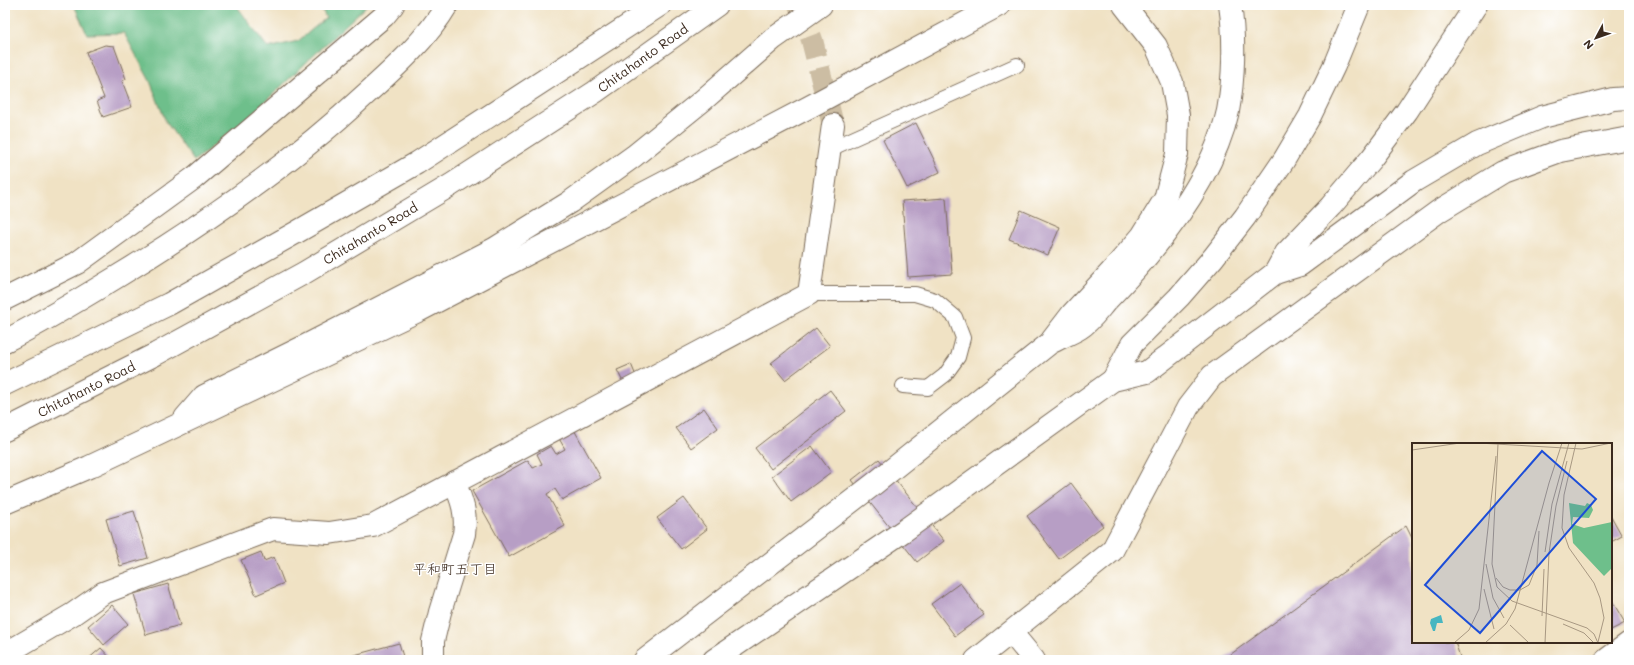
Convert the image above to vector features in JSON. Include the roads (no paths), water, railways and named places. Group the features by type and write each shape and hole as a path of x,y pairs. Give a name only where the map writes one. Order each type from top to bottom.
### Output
{"main road":[{"path":"5,299 77,263 194,178 379,21 393,5"},
{"path":"5,341 33,327 170,244 258,184 333,125 406,58 447,5"},
{"path":"5,384 169,304 417,163 660,5"},
{"name":"Chitahanto Road","path":"5,430 156,354 304,273 451,185 595,92 718,5"},
{"path":"180,424 204,396 304,347 494,249 570,202 634,156 702,101 773,39 821,5"},
{"path":"5,503 89,467 420,310 811,106 999,5"},
{"path":"645,660 874,484 1050,342 1072,314 1142,236 1164,199 1177,154 1178,115 1172,82 1156,46 1124,5"},
{"path":"1050,342 1080,328 1125,282 1161,239 1186,204 1210,161 1225,118 1232,74 1232,20 1230,5"},
{"path":"1113,380 1132,344 1179,297 1213,258 1245,217 1284,160 1310,116 1346,38 1359,5"},
{"path":"1275,273 1286,253 1331,206 1371,159 1407,111 1476,5"},
{"path":"714,660 905,530 1113,380 1147,372 1275,273 1300,265 1414,181 1477,144 1542,117 1613,99 1629,98"},
{"path":"5,654 73,614 103,593 273,529 329,533 373,526 809,294 834,125"},
{"path":"976,660 1112,551 1188,407 1212,376 1439,211 1503,172 1560,151 1629,138"},
{"path":"434,660 433,641 466,523 464,506 454,482"},
{"path":"1011,632 1034,660"},
{"path":"1606,660 1629,643"}],"lane":[{"path":"830,149 1017,65"},
{"path":"809,294 915,294 935,300 954,317 963,338 958,357 945,375 928,388 903,386"}],"tunnel":[{"path":"799,5 812,40 833,125"}],"district":[{"name":"平和町五丁目","path":"455,569"}]}
